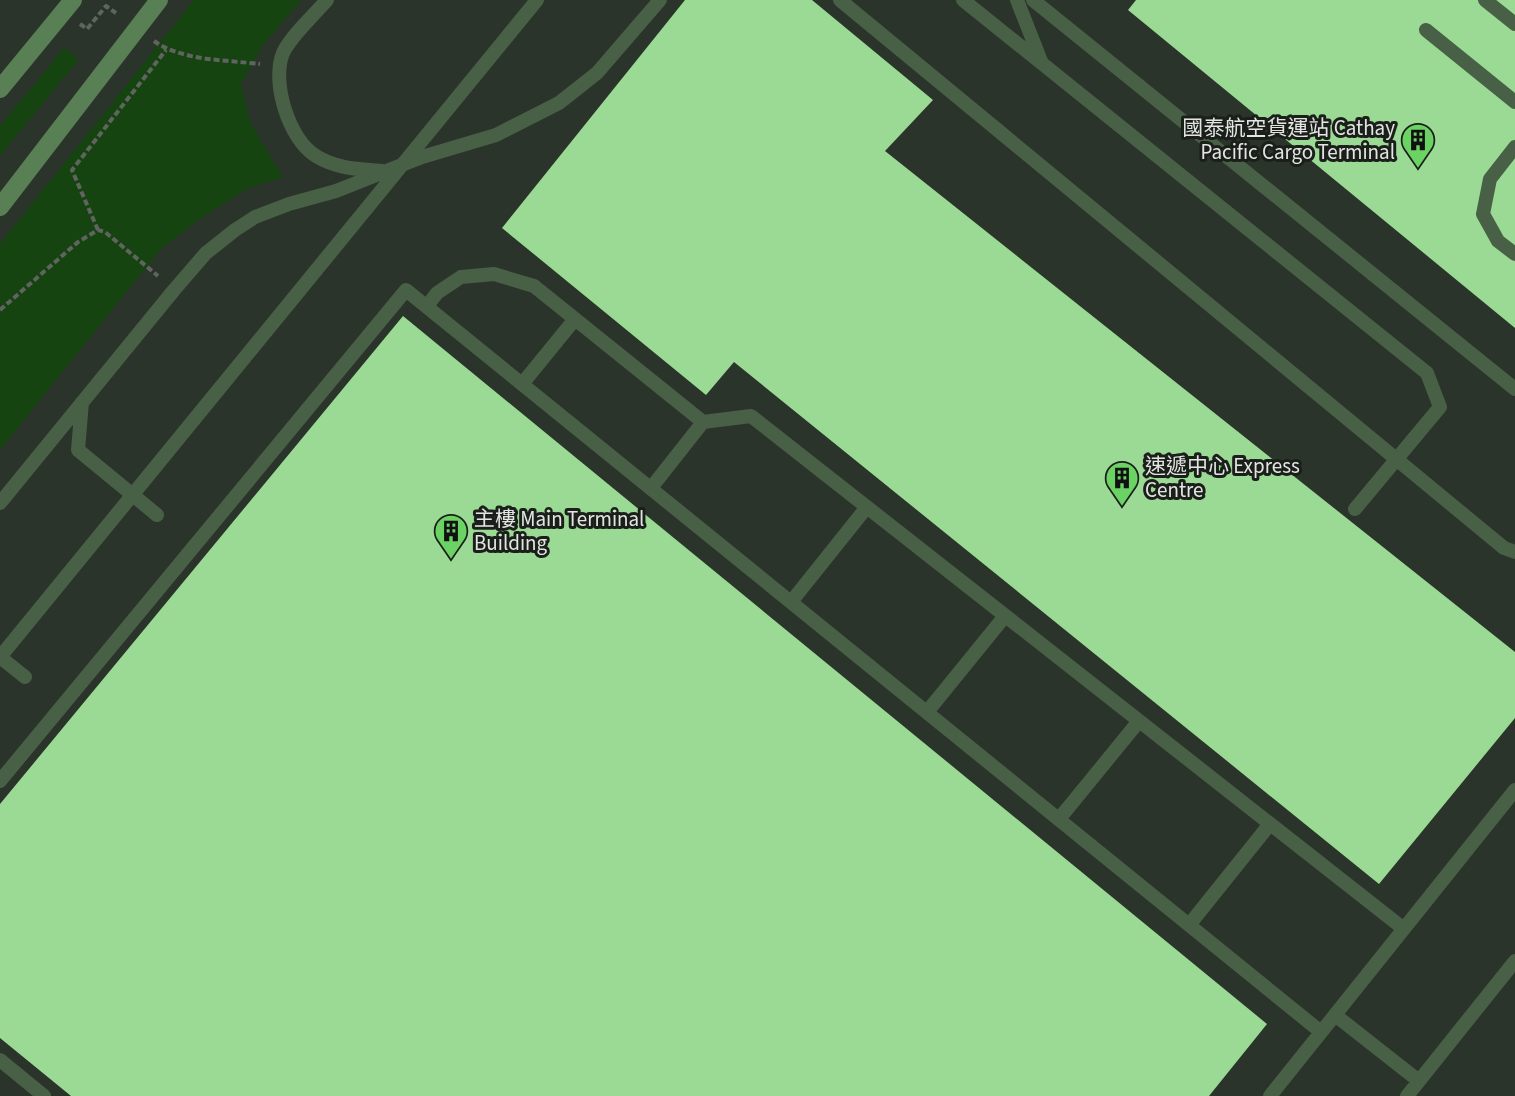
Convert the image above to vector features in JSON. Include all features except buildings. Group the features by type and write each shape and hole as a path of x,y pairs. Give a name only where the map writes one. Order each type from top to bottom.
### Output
{"street":[{"path":"0,89 73,0"},
{"path":"0,207 159,0"}],"lane":[{"path":"327,0 284,51 279,67 282,106 298,139 314,155 339,167 386,171"},
{"path":"25,677 0,657 537,0"},
{"path":"0,503 206,253 255,217 422,157 496,135 559,103 597,73 660,0"},
{"path":"840,0 1503,549 1515,552"},
{"path":"963,0 1428,374 1440,407 1355,509"},
{"path":"1017,0 1042,63"},
{"path":"1034,0 1515,389"},
{"path":"1485,0 1515,24"},
{"path":"1426,30 1515,102"},
{"path":"1515,147 1490,179 1483,214 1498,241 1515,254"},
{"path":"427,306 437,293 461,277 494,274 534,286 703,422"},
{"path":"0,781 406,290 1321,1032"},
{"path":"522,384 575,319"},
{"path":"82,402 78,450 157,515"},
{"path":"651,488 703,422 751,416 1404,929"},
{"path":"791,602 867,507"},
{"path":"927,712 1005,616"},
{"path":"1059,819 1139,721"},
{"path":"1270,1096 1515,790"},
{"path":"1189,925 1270,824"},
{"path":"1407,1096 1515,961"},
{"path":"1335,1015 1419,1081"},
{"path":"0,1060 44,1096"}],"path":[{"path":"78,22 87,29 106,6 116,13"},
{"path":"151,39 166,50 279,67"},
{"path":"98,230 72,170 166,50"},
{"path":"0,310 78,242 98,230 105,232 174,290"}],"shaded area":[{"path":"0,0 1515,0 1515,1096 0,1096"}],"green space":[{"path":"194,0 301,0 263,45 241,84 250,122 283,177 248,188 198,220 160,250 0,450 0,244"},
{"path":"64,48 79,59 0,156 0,126"}],"place":[{"name":"國泰航空貨運站 Cathay Pacific Cargo Terminal","path":"1418,169"},
{"name":"速遞中心 Express Centre","path":"1122,507"},
{"name":"主樓 Main Terminal Building","path":"451,560"}]}
